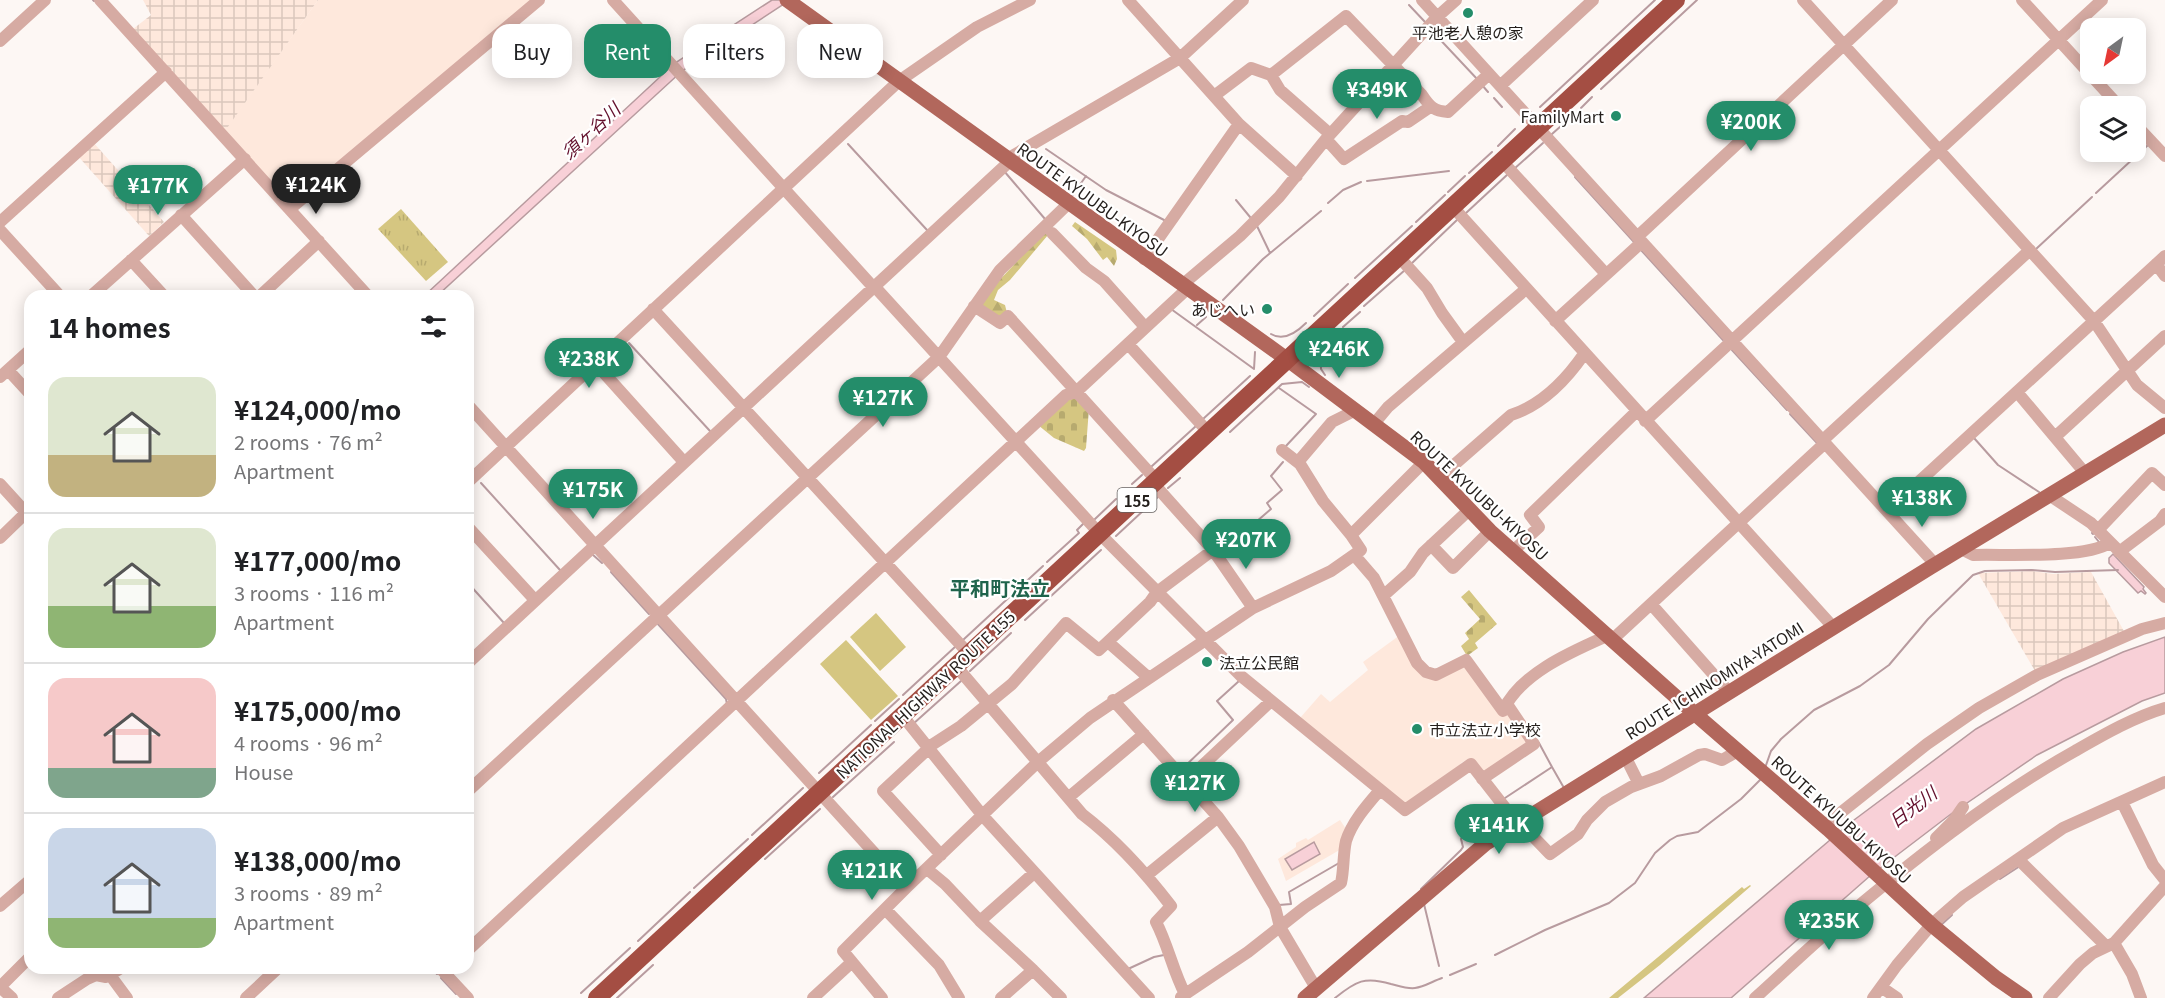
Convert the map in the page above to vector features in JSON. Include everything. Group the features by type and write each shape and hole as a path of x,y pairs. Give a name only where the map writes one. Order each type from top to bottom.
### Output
{"highway":[{"name":"NATIONAL HIGHWAY ROUTE 155","path":"597,998 1676,0"}],"main road":[{"name":"ROUTE KYUUBU-KIYOSU","path":"789,1 1144,259 1288,360 1424,462 1490,531 1694,713 1935,927 1996,978 2025,998"},
{"name":"ROUTE ICHINOMIYA-YATOMI","path":"1311,993 1477,851 1518,823 1935,564 2165,425"}],"street":[{"path":"0,41 45,0"},
{"path":"100,0 363,290"},
{"path":"290,209 539,0"},
{"path":"613,0 1100,534 1241,676 1405,810 1471,764 1518,823 1550,854 1578,834 1587,820 1605,802 1631,787 1661,776 1698,755 1705,754 1722,760 1738,751"},
{"path":"474,476 899,81 977,27 1030,0"},
{"path":"1128,0 1239,124 1297,176"},
{"path":"474,657 1009,160 1180,58 1243,0"},
{"path":"1422,0 1935,564"},
{"path":"474,944 1066,395 1076,392 1128,344 1279,197 1328,137 1437,17 1456,0"},
{"path":"1500,86 1593,0"},
{"path":"1803,0 2094,321 2137,385 2165,408"},
{"path":"1555,321 1892,0"},
{"path":"2022,0 2111,96"},
{"path":"1513,551 1539,527 1530,515 1641,416 1732,341 2102,0"},
{"path":"1271,75 1346,16 1422,95 1430,107 1438,111 1448,112 1489,74"},
{"path":"1214,96 1251,68 1271,75 1280,90 1328,137 1344,159 1402,121 1408,122 1430,107"},
{"path":"0,222 166,72"},
{"path":"1144,259 1239,124"},
{"path":"2146,136 2165,156"},
{"path":"98,290 244,159"},
{"path":"1502,161 1606,274"},
{"path":"474,785 939,357 1000,270 1069,203"},
{"path":"1453,207 1834,628"},
{"path":"181,215 249,290"},
{"path":"0,230 55,290"},
{"path":"1052,233 1086,268 1104,282 1145,327"},
{"path":"0,241 44,290"},
{"path":"266,290 319,241"},
{"path":"1355,556 1374,578 1417,663 1426,672 1436,675 1466,660 1503,711 1520,686 1569,653 1611,637 1651,604 2030,250"},
{"path":"1400,257 1427,288 1463,342"},
{"path":"131,260 158,290"},
{"path":"1887,511 2160,260 2165,276"},
{"path":"1373,425 1388,407 1526,289"},
{"path":"974,306 1000,323 1008,316 1213,550 1253,608"},
{"path":"653,309 885,563 962,660 988,703 1082,814 1101,828 1147,875 1171,906 1156,922 1183,996 1248,952 1341,883 1346,842 1365,807 1380,790"},
{"path":"2055,437 2165,336"},
{"path":"1128,344 1209,433"},
{"path":"1439,478 1511,415 1522,411 1558,386 1584,354"},
{"path":"24,355 4,373 24,389"},
{"path":"595,363 684,462"},
{"path":"2017,392 2085,473"},
{"path":"474,411 906,888"},
{"path":"1298,462 1332,422 1354,411"},
{"path":"882,998 843,951 1039,761 1113,700 1253,608 1331,571 1361,550 1323,501 1298,462 1282,450"},
{"path":"1351,535 1424,462"},
{"path":"2098,530 2152,473 2165,485"},
{"path":"0,484 24,508"},
{"path":"2049,495 2091,523 2163,593"},
{"path":"1383,596 1410,572 1431,545 1469,510"},
{"path":"1961,549 1973,555 2074,553 2115,548 2160,521 2165,514"},
{"path":"0,538 24,517"},
{"path":"1431,545 1452,568 1490,531"},
{"path":"474,534 535,600"},
{"path":"941,855 883,791 927,748 961,726 1012,684 1066,623 1099,650 1150,602 1157,592 1213,550"},
{"path":"1651,604 1729,692"},
{"path":"1826,828 1918,751 1979,708 2037,675 2142,629 2165,623"},
{"path":"1108,642 1149,678"},
{"path":"1113,700 1218,817 1239,846 1275,907 1280,927 1311,993"},
{"path":"1186,781 1271,701"},
{"path":"1482,779 1534,744 1507,704"},
{"path":"1755,998 1884,881 1992,803 2039,771 2095,740 2165,708"},
{"path":"902,715 983,816 1149,998"},
{"path":"1069,797 1144,734"},
{"path":"1625,756 1639,784"},
{"path":"1873,998 1963,897 2021,863 2063,828 2165,782"},
{"path":"2124,805 2153,865 2165,880"},
{"path":"1928,851 1931,842 1954,820 1963,807"},
{"path":"1147,875 1218,817"},
{"path":"2021,863 2110,944 2132,974 2141,998"},
{"path":"927,869 1061,998"},
{"path":"980,921 1034,873"},
{"path":"0,905 24,885"},
{"path":"2049,998 2080,964 2110,944 2165,886"},
{"path":"885,909 939,964 958,998"},
{"path":"813,998 852,962"},
{"path":"12,998 1,988 24,963"},
{"path":"1001,998 1034,970"},
{"path":"246,998 272,974"},
{"path":"448,974 468,998"},
{"path":"58,998 96,975 105,977 110,975 127,998"},
{"path":"1883,988 1897,998"}],"shaded area":[{"path":"143,0 318,0 225,131 133,29 151,15"},
{"path":"318,0 531,0 502,24 492,24 492,33 293,199 287,199 225,130"},
{"path":"93,142 164,222 149,236 77,155"},
{"path":"2032,571 2053,574 2091,572 2125,633 2035,671 1978,573"},
{"name":"市立法立小学校","path":"1400,635 1424,674 1463,664 1510,712 1529,740 1487,773 1481,772 1470,758 1461,763 1457,771 1411,803 1403,803 1300,718 1321,694 1330,702 1368,670 1363,662"},
{"path":"1340,820 1348,832 1343,848 1286,881 1278,859 1296,847 1296,843 1306,838 1308,840"}],"green space":[{"path":"401,209 448,262 426,281 378,229"},
{"path":"1075,222 1116,250 1117,259 1114,266 1107,257 1103,260 1087,239 1072,226"},
{"path":"1044,233 1048,235 1010,280 998,290 994,300 1005,305 1007,313 1000,320 979,307 989,291"},
{"path":"1069,396 1076,396 1089,408 1084,451 1054,438 1038,425"},
{"path":"1469,590 1497,624 1475,643 1478,648 1467,656 1461,646 1469,639 1465,633 1480,619 1461,597"},
{"path":"876,613 906,647 880,671 850,637"},
{"path":"846,640 898,696 871,720 820,664"},
{"path":"1750,885 1660,965 1618,998 1609,998 1742,887 1744,889"}],"water":[{"path":"772,0 790,0 753,24 735,24"},
{"path":"683,58 683,70 443,290 430,290 659,78 671,78 671,67"},
{"path":"2113,554 2144,587 2145,594 2141,591 2138,593 2109,563 2109,558"},
{"name":"日光川","path":"2165,637 2165,693 2142,701 2037,755 1951,814 1871,875 1731,998 1644,998 1850,823 1976,729 2063,679 2123,652"},
{"path":"1314,842 1320,854 1292,870 1285,859"}],"waterway":[{"path":"1540,107 1655,0"},
{"path":"1601,89 1697,0"},
{"path":"1409,5 1426,23"},
{"path":"1433,32 1478,80"},
{"path":"1482,85 1488,92"},
{"path":"1581,108 1592,97"},
{"path":"1494,98 1502,107"},
{"path":"1552,134 1570,118"},
{"path":"1498,146 1515,129"},
{"path":"1514,169 1543,143"},
{"path":"848,144 927,230"},
{"path":"2096,193 2148,145"},
{"path":"1046,149 1106,190 1166,221"},
{"path":"1469,173 1492,152"},
{"path":"1004,171 1045,219"},
{"path":"1367,181 1449,171"},
{"path":"1466,213 1508,174"},
{"path":"1072,196 1086,176"},
{"path":"1448,192 1465,176"},
{"path":"1575,177 1634,242"},
{"path":"1328,203 1343,190 1361,182"},
{"path":"1416,222 1445,195"},
{"path":"2036,249 2092,197"},
{"path":"1236,200 1250,217"},
{"path":"1223,300 1263,259 1321,211"},
{"path":"1410,265 1458,219"},
{"path":"1257,226 1270,253"},
{"path":"1355,278 1412,226"},
{"path":"1641,250 1723,340"},
{"path":"1364,306 1405,270"},
{"path":"1314,316 1348,284"},
{"path":"1171,309 1254,369"},
{"path":"1343,327 1360,312"},
{"path":"1197,325 1206,317"},
{"path":"1271,334 1285,336 1294,333 1306,323"},
{"path":"1325,375 1321,369 1320,352 1340,331"},
{"path":"629,343 710,431"},
{"path":"1732,350 1787,410"},
{"path":"1254,369 1255,352"},
{"path":"1203,419 1250,376"},
{"path":"1230,432 1282,384 1302,382 1309,387"},
{"path":"1279,388 1316,414 1285,447"},
{"path":"1790,414 1817,443"},
{"path":"1152,466 1196,426"},
{"path":"1974,438 1998,465 2039,492"},
{"path":"1220,553 1271,509 1267,503 1282,490 1271,476 1283,462"},
{"path":"1132,484 1142,475"},
{"path":"1168,488 1180,478"},
{"path":"481,483 560,570"},
{"path":"1116,536 1159,496"},
{"path":"1095,519 1116,499"},
{"path":"1047,562 1079,533 1077,530 1084,523"},
{"path":"2095,537 2099,542"},
{"path":"1025,620 1101,550"},
{"path":"592,554 602,563"},
{"path":"963,640 1043,566"},
{"path":"1765,768 1771,751 1781,739 1814,710 1860,686 1889,665 1928,619 1973,575 1985,571 2118,570"},
{"path":"611,572 649,614"},
{"path":"474,590 504,623"},
{"path":"657,623 726,699 727,704"},
{"path":"970,671 1011,633"},
{"path":"903,695 956,646"},
{"path":"913,724 961,681"},
{"path":"1182,769 1233,720 1217,701 1239,681"},
{"path":"875,721 899,699"},
{"path":"819,773 871,725"},
{"path":"833,797 894,742"},
{"path":"1505,798 1552,767 1539,743"},
{"path":"1552,767 1564,788"},
{"path":"1495,955 1545,930 1609,903 1635,883 1655,853 1670,840 1677,836 1698,832 1741,799 1761,779"},
{"path":"752,835 803,788"},
{"path":"765,859 820,809"},
{"path":"1468,832 1480,821 1489,830 1506,814"},
{"path":"1421,889 1461,850 1463,847 1461,839 1465,835"},
{"path":"694,888 748,839"},
{"path":"1279,905 1291,904 1289,892 1339,863"},
{"path":"2000,879 2020,866"},
{"path":"638,941 690,892"},
{"path":"1424,904 1439,966"},
{"path":"1941,925 1952,915"},
{"path":"581,993 630,948"},
{"path":"1128,969 1164,955"},
{"path":"1450,975 1476,964"},
{"path":"617,998 653,965"},
{"path":"441,978 456,994"},
{"path":"1335,998 1355,984 1367,980 1412,988 1442,978"}],"place":[{"name":"平池老人憩の家","path":"1468,13"},
{"name":"FamilyMart","path":"1616,116"},
{"name":"あじへい","path":"1267,309"},
{"name":"法立公民館","path":"1207,662"},
{"name":"市立法立小学校","path":"1417,729"}],"district":[{"name":"平和町法立","path":"1000,587"}],"water label":[{"name":"須ヶ谷川","path":"590,130"}]}
